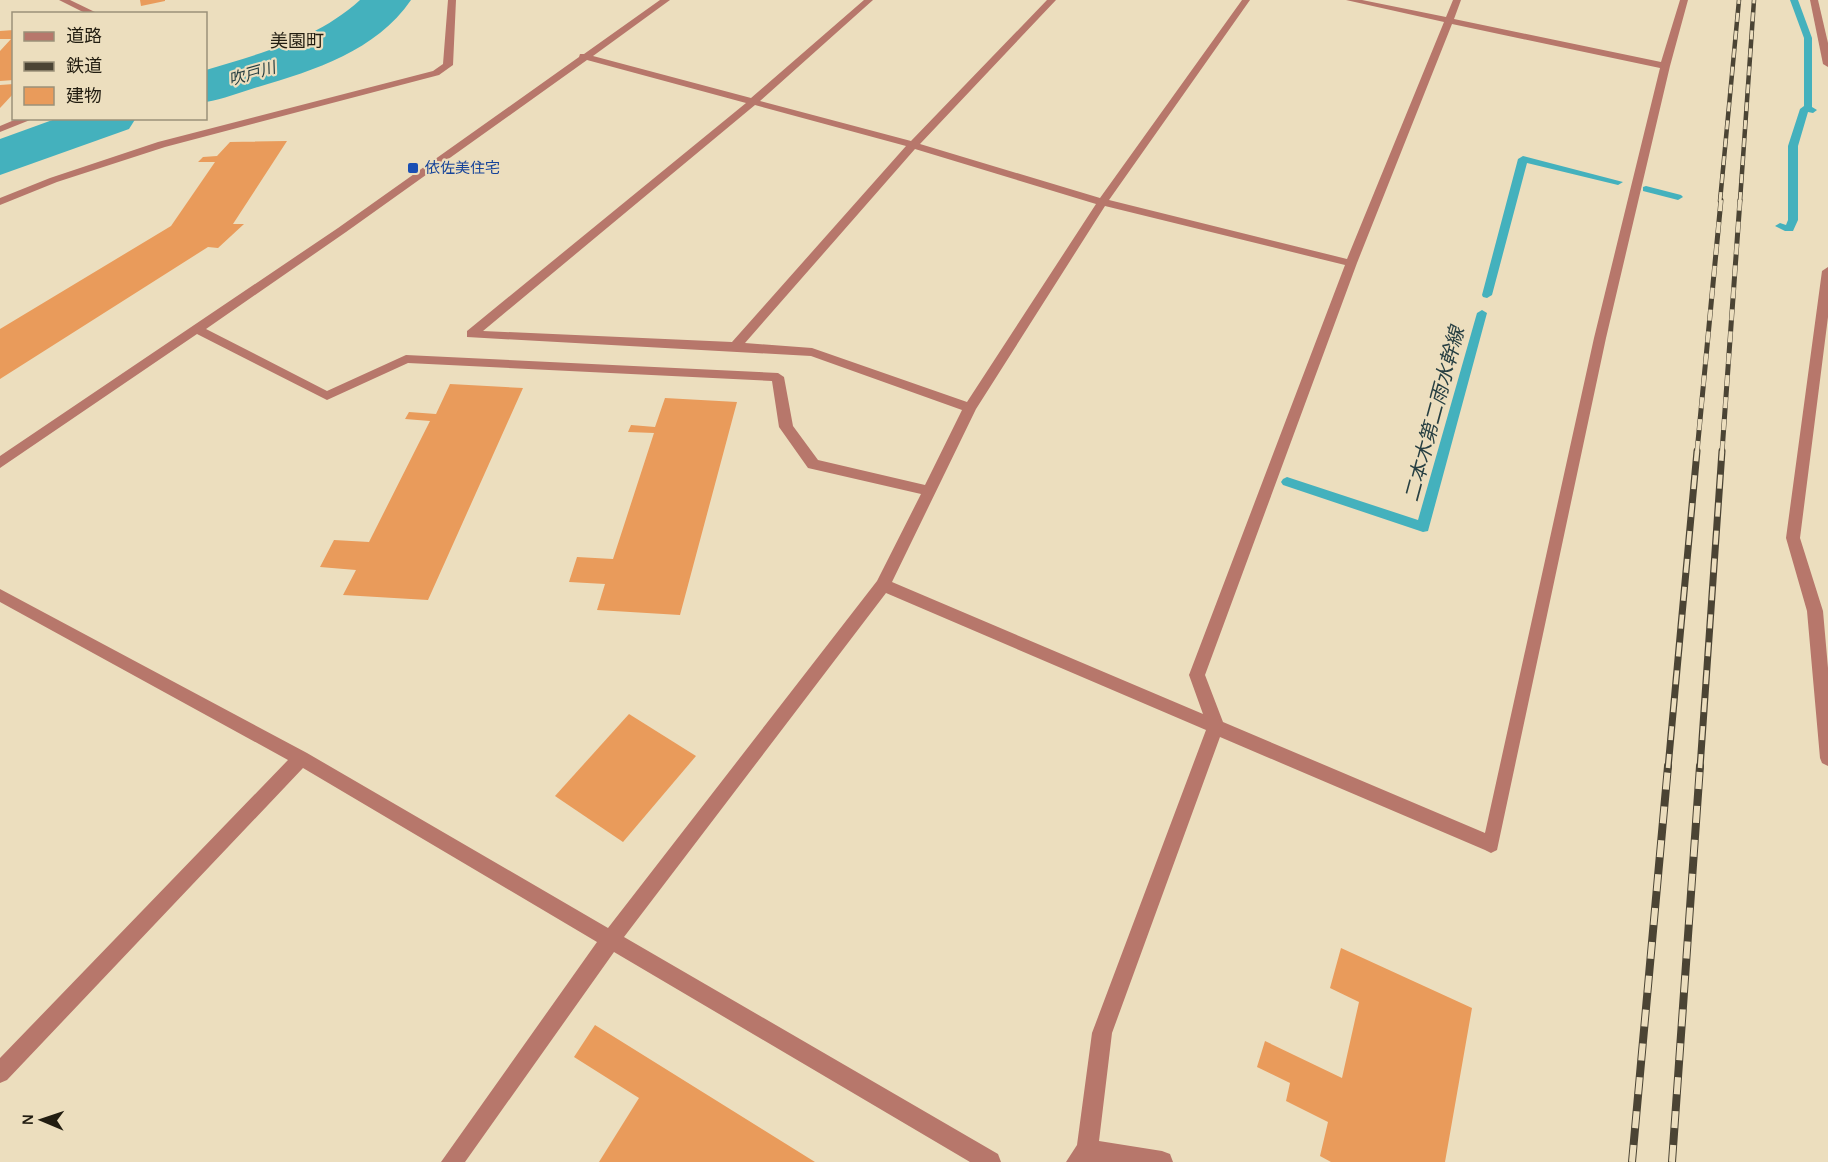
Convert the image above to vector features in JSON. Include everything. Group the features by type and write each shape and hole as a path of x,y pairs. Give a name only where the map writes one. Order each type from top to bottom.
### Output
{"street":[{"path":"63,0 90,12"},
{"path":"0,202 49,180 118,156 238,122 436,73 448,65 452,0"},
{"path":"0,463 342,230 583,56 666,0"},
{"path":"869,0 753,102 471,334 735,346 812,352 970,408"},
{"path":"735,346 913,145 1052,0"},
{"path":"452,1162 611,939 883,585 970,408 1102,202 1246,0"},
{"path":"1350,0 1665,66"},
{"path":"1162,1162 1082,1156 1102,1033 1216,726 1197,675 1351,263 1457,0"},
{"path":"883,585 1491,844 1600,338 1665,66 1684,0"},
{"path":"1814,0 1828,64"},
{"path":"583,56 913,145 1102,202 1351,263"},
{"path":"0,129 25,120"},
{"path":"1828,271 1793,538 1815,611 1828,758"},
{"path":"196,329 327,396 406,359 778,376 786,427 813,464 929,491"},
{"path":"0,594 301,758 990,1162"},
{"path":"0,1073 301,758"}],"building":[{"path":"140,0 165,0 165,1 141,6"},
{"path":"12,30 12,80 0,81 0,51 11,39 0,39 0,31"},
{"path":"12,84 12,95 0,108 0,85"},
{"path":"287,141 233,224 244,224 218,248 208,247 0,379 0,329 171,226 215,162 198,162 203,157 217,156 230,142"},
{"path":"450,384 523,388 428,600 343,595 356,570 320,567 334,540 369,542 430,421 405,419 409,412 436,414"},
{"path":"665,398 737,402 680,615 597,610 605,584 569,582 577,557 613,559 654,433 628,432 631,425 655,427"},
{"path":"629,714 696,756 623,842 555,796"},
{"path":"1341,948 1472,1008 1445,1162 1331,1162 1320,1156 1328,1122 1286,1101 1290,1083 1257,1067 1265,1041 1342,1078 1359,1002 1330,988"},
{"path":"595,1025 815,1162 599,1162 639,1098 574,1057"}],"waterway":[{"name":"吹戸川","path":"207,87 281,64 324,47 367,20 388,0"},
{"path":"1794,0 1808,38 1808,109"},
{"name":"二本木第二雨水幹線","path":"1780,226 1789,229 1793,220 1793,146 1804,109 1813,110"},
{"name":"吹戸川","path":"0,158 104,120"},
{"name":"二本木第二雨水幹線","path":"1487,295 1523,159 1618,182"},
{"name":"二本木第二雨水幹線","path":"1646,189 1678,197"},
{"name":"二本木第二雨水幹線","path":"1287,482 1423,527 1482,313"}],"railway":[{"path":"1720,201 1739,0"},
{"path":"1740,201 1754,0"},
{"path":"1697,452 1721,200"},
{"path":"1722,452 1740,200"},
{"path":"1668,768 1697,451"},
{"path":"1700,768 1722,451"},
{"path":"1632,1162 1668,766"},
{"path":"1672,1162 1700,766"}],"place":[{"name":"依佐美住宅","path":"413,168"}],"district":[{"name":"美園町","path":"297,41"}]}
